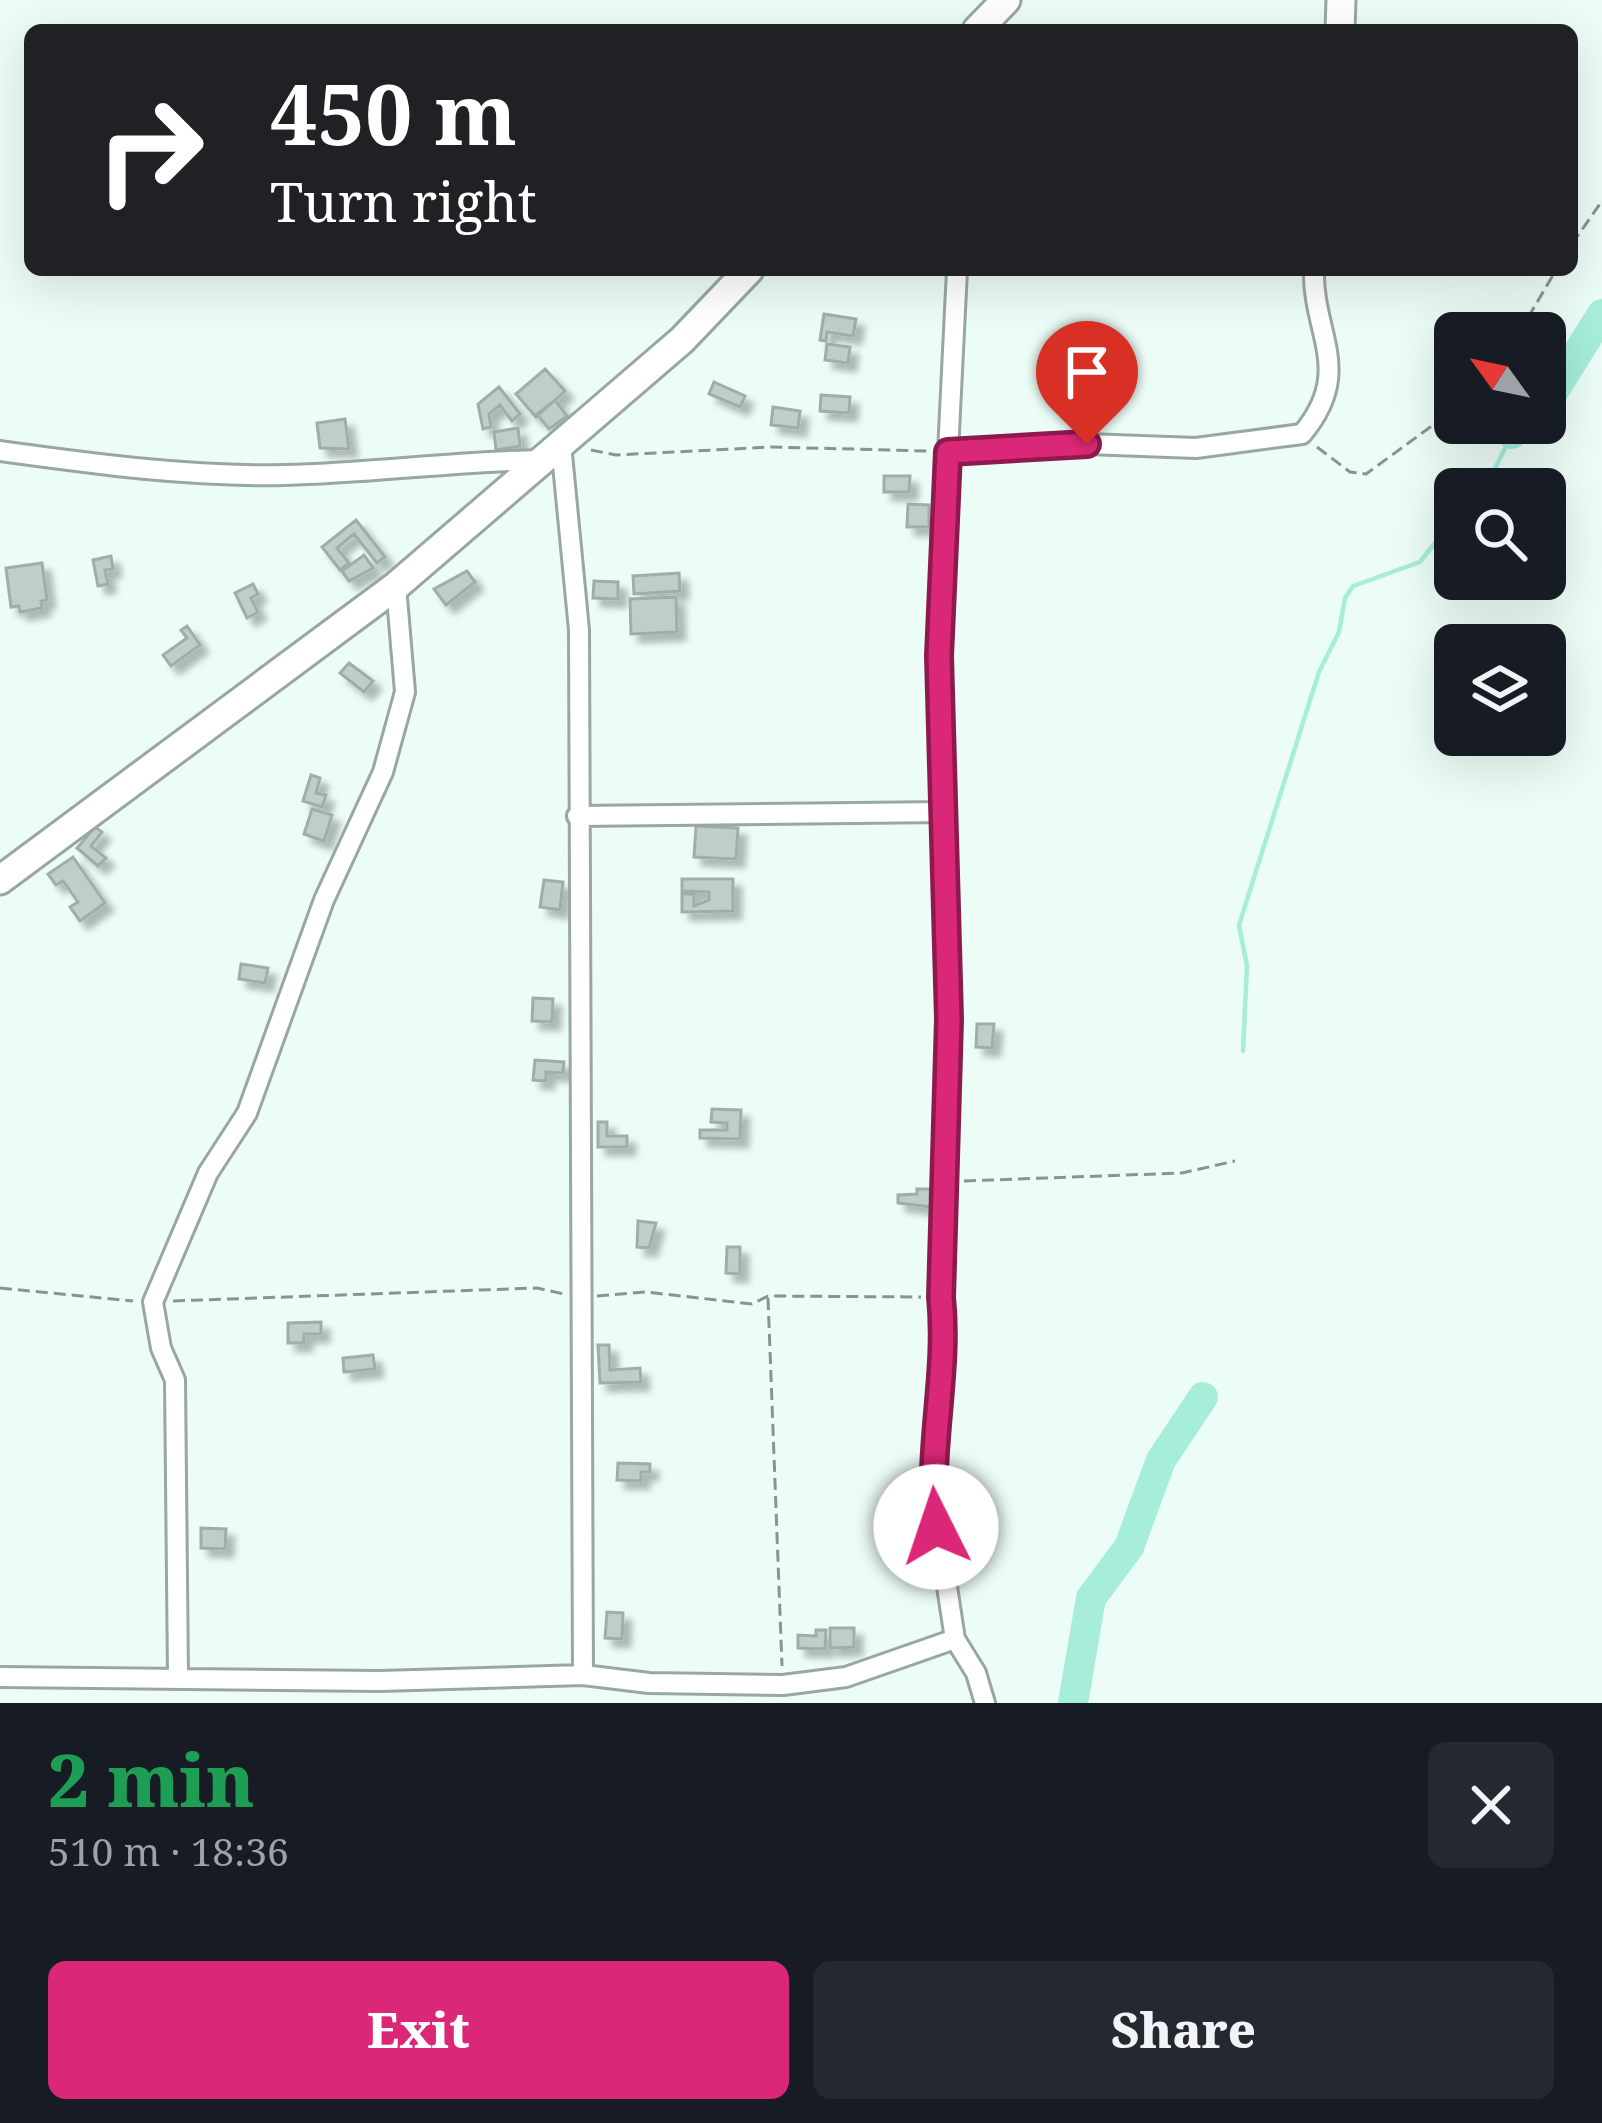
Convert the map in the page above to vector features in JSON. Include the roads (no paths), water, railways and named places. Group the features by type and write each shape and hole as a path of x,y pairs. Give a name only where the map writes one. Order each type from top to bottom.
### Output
{"street":[{"path":"983,24 1006,0"},
{"path":"0,880 397,586 682,340 742,276"},
{"path":"958,276 939,656 949,1019 941,1297 946,1341 931,1482 955,1639 976,1673 985,1703"},
{"path":"948,452 1087,444 1196,448 1302,434 1318,416 1330,357 1325,321 1313,294 1314,276"},
{"path":"0,451 153,472 286,475 552,452"},
{"path":"552,452 579,631 583,1675"},
{"path":"178,1677 175,1380 160,1348 153,1302 208,1173 248,1113 324,901 383,772 405,692 397,586"},
{"path":"577,816 946,812"},
{"path":"0,1678 380,1682 583,1675 783,1694 955,1639"},
{"path":"379,1703 380,1682"}],"waterway":[{"path":"1566,371 1602,314"},
{"path":"1495,468 1507,444"},
{"path":"1243,1051 1247,966 1239,925 1319,672 1339,632 1345,598 1353,586 1420,562 1434,544"},
{"path":"1073,1703 1091,1598 1129,1547 1161,1460 1203,1397"}]}
